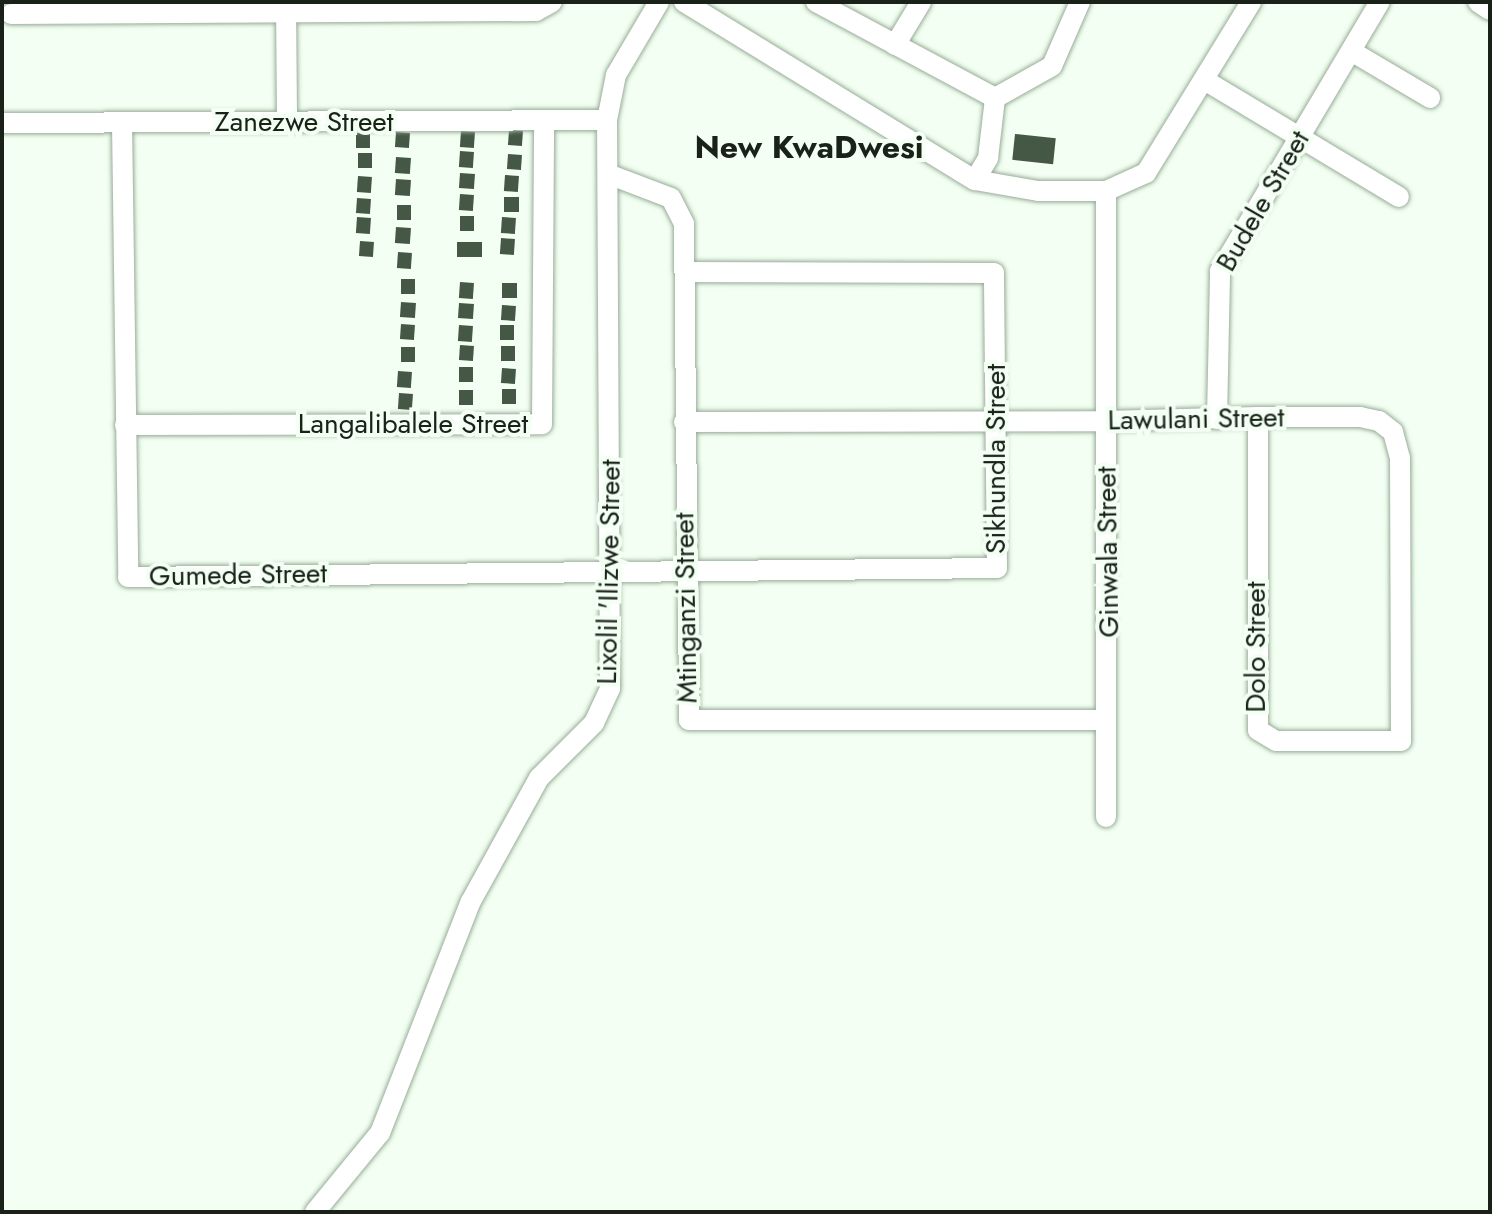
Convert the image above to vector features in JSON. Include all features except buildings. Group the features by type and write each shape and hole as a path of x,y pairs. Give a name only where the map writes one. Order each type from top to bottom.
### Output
{"street":[{"path":"11,14 139,6 420,6 536,11 552,2"},
{"name":"Lixolil 'Ilizwe Street","path":"315,1212 370,1150 394,1106 459,923 539,778 606,702 611,570 607,120 616,75 659,2"},
{"path":"684,2 975,180 1106,191 1146,173 1206,81 1251,2"},
{"path":"816,2 995,98"},
{"path":"895,45 921,2"},
{"path":"995,98 1052,66 1080,2"},
{"name":"Budele Street","path":"1217,419 1217,280 1380,2"},
{"path":"1478,2 1490,10"},
{"path":"286,6 287,122"},
{"path":"1351,51 1430,98"},
{"path":"1206,81 1301,135 1399,197"},
{"path":"975,180 988,158 995,98"},
{"name":"Langalibalele Street","path":"125,425 542,424 544,120"},
{"name":"Zanezwe Street","path":"2,123 607,120"},
{"name":"Gumede Street","path":"122,123 128,577 611,570"},
{"name":"Mtinganzi Street","path":"608,174 679,205 685,272 684,572 685,677 689,720 697,724 1106,720"},
{"name":"Ginwala Street","path":"1106,191 1106,817"},
{"name":"Sikhundla Street","path":"611,570 989,573 999,554 994,421 994,273 685,272"},
{"name":"Dolo Street","path":"1258,417 1258,730 1276,741 1401,741"},
{"name":"Lawulani Street","path":"684,422 1372,418 1387,425 1399,444 1401,741"}],"district":[{"name":"New KwaDwesi","path":"809,147"}]}
